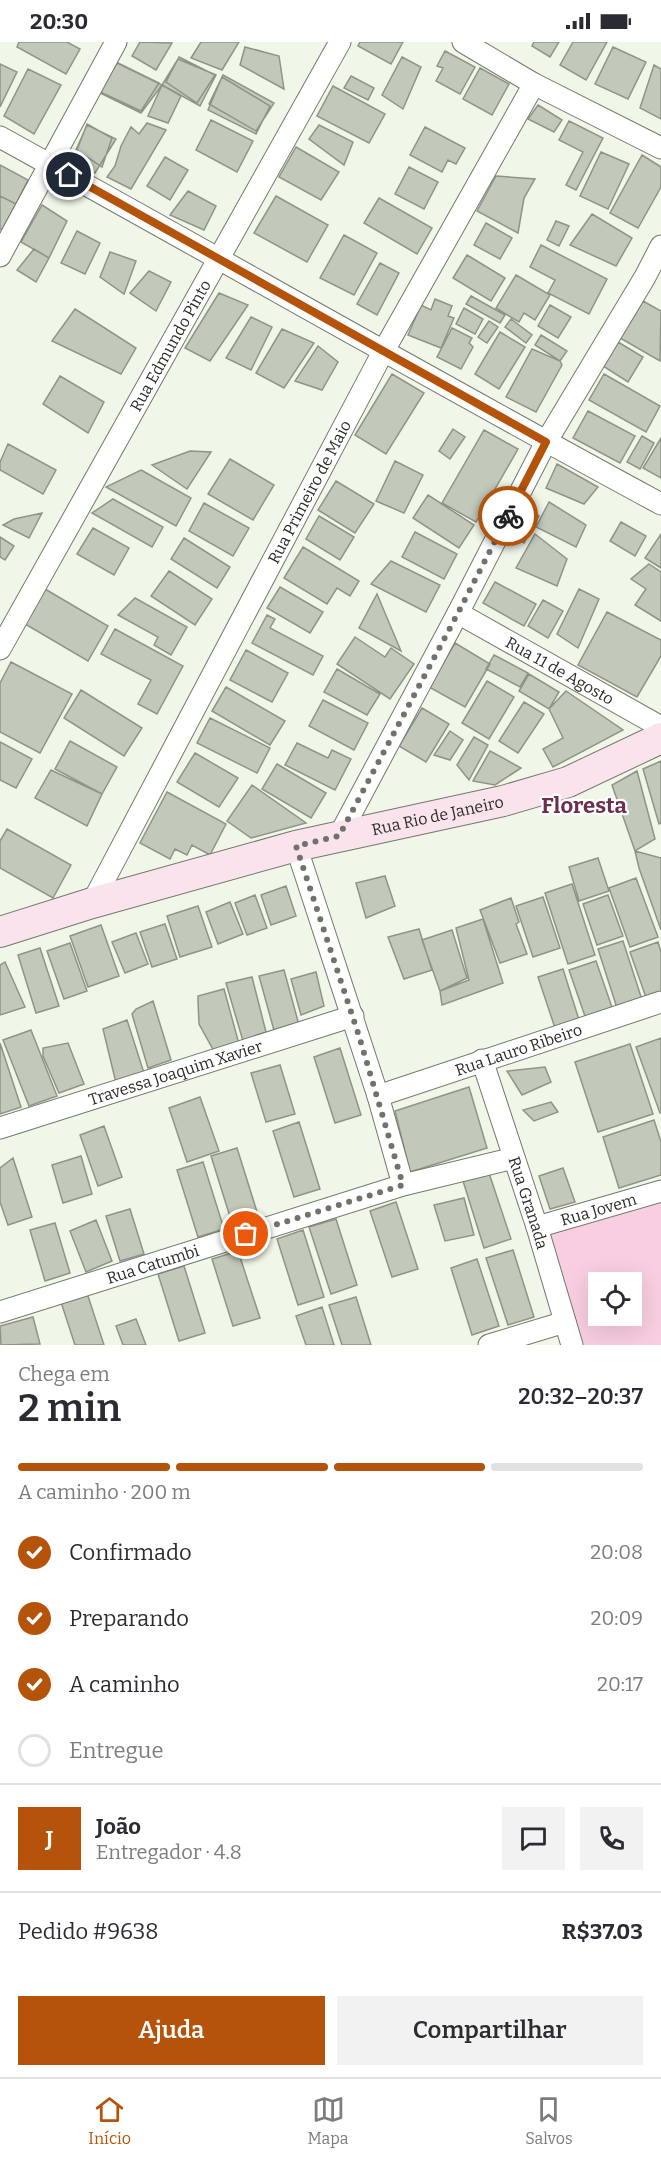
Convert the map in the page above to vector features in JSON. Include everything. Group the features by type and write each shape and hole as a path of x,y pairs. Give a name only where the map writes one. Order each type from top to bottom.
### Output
{"main road":[{"name":"Rua Rio de Janeiro","path":"0,932 92,903 296,846 503,801 568,782 661,738"}],"street":[{"path":"0,256 117,42"},
{"name":"Rua Edmundo Pinto","path":"0,649 340,42"},
{"path":"463,42 534,84 661,148"},
{"name":"Rua Primeiro de Maio","path":"92,903 382,352 534,84"},
{"path":"0,137 219,258 382,352 661,504"},
{"path":"339,836 546,442 653,281 661,246"},
{"name":"Rua 11 de Agosto","path":"458,613 661,727"},
{"path":"296,846 378,1095 403,1185"},
{"name":"Rua Lauro Ribeiro","path":"378,1095 661,1002"},
{"name":"Travessa Joaquim Xavier","path":"0,1128 352,1016"},
{"name":"Rua Granada","path":"482,1060 537,1227 572,1345"},
{"name":"Rua Catumbi","path":"0,1312 403,1185 514,1158"},
{"name":"Rua Jovem","path":"537,1227 661,1191"},
{"path":"489,1345 565,1322"}],"shaded area":[{"path":"661,1200 661,1345 578,1345 547,1238 550,1227"}],"building":[{"path":"19,42 67,42 80,49 66,74 17,47"},
{"path":"140,42 172,43 156,70 132,56"},
{"path":"201,42 239,42 222,70 191,58"},
{"path":"360,42 403,42 391,64 358,46"},
{"path":"534,42 559,42 550,57 532,46"},
{"path":"573,42 607,42 586,80 560,65"},
{"path":"245,47 279,56 284,89 240,65"},
{"path":"613,47 646,62 628,99 595,84"},
{"path":"445,51 475,67 460,94 436,81 443,68 437,66"},
{"path":"179,57 215,75 197,103 166,82"},
{"path":"402,57 421,67 403,109 382,95"},
{"path":"178,59 216,75 200,106 162,85"},
{"path":"114,61 159,83 141,111 96,90"},
{"path":"117,63 162,85 141,113 98,92"},
{"path":"0,64 17,72 0,107"},
{"path":"654,65 661,69 661,119 640,108"},
{"path":"480,68 509,84 492,115 463,99"},
{"path":"28,69 61,85 34,134 4,116"},
{"path":"223,75 274,103 256,131 209,104"},
{"path":"351,76 374,88 368,100 344,88"},
{"path":"222,77 270,106 256,134 208,110"},
{"path":"162,85 181,96 168,123 148,116"},
{"path":"333,86 385,114 369,143 317,116"},
{"path":"538,105 562,120 554,132 528,119"},
{"path":"211,120 253,141 237,172 196,150"},
{"path":"569,121 603,138 576,190 566,185 583,152 559,140"},
{"path":"147,123 166,130 131,189 107,177 115,166 121,146 131,127 139,134"},
{"path":"87,124 112,138 102,167 77,150"},
{"path":"87,125 116,139 95,173 72,159"},
{"path":"319,125 353,142 344,165 309,139"},
{"path":"425,127 465,148 456,164 448,160 442,172 410,155"},
{"path":"296,147 339,172 321,200 279,177"},
{"path":"601,152 629,164 608,209 580,196"},
{"path":"642,155 661,167 661,187 638,228 610,213"},
{"path":"165,157 188,170 170,200 147,186"},
{"path":"0,165 28,180 16,204 0,196"},
{"path":"409,167 438,182 424,209 395,194"},
{"path":"496,176 535,179 524,198 518,233 477,211"},
{"path":"188,191 216,206 204,230 170,215"},
{"path":"0,196 16,204 2,230 0,229"},
{"path":"276,196 328,225 307,262 254,233"},
{"path":"379,198 432,228 417,254 364,223"},
{"path":"42,205 67,221 49,258 21,242"},
{"path":"592,214 632,238 616,266 570,245"},
{"path":"556,221 569,226 559,246 547,240"},
{"path":"486,223 512,238 500,259 474,245"},
{"path":"77,231 100,243 85,274 61,263"},
{"path":"344,235 377,253 354,295 320,278"},
{"path":"541,245 607,279 589,314 548,293 555,280 530,267"},
{"path":"34,249 49,258 36,282 17,270"},
{"path":"110,252 136,261 124,294 100,277"},
{"path":"467,255 505,278 491,301 453,278"},
{"path":"380,263 399,273 377,315 357,304"},
{"path":"149,271 171,282 156,311 130,293"},
{"path":"516,275 550,295 535,320 524,313 519,322 496,308"},
{"path":"219,293 248,305 210,361 185,348"},
{"path":"471,296 505,315 500,323 466,304"},
{"path":"435,299 452,306 448,316 454,318 441,348 408,335 421,305 431,310"},
{"path":"643,301 661,311 660,361 620,338"},
{"path":"550,305 571,317 558,338 538,326"},
{"path":"464,308 483,319 475,334 456,324"},
{"path":"75,309 136,348 121,374 52,341"},
{"path":"251,317 272,327 251,370 226,358"},
{"path":"511,319 532,335 526,343 505,327"},
{"path":"489,321 498,327 487,343 478,337"},
{"path":"452,328 472,338 469,343 473,347 461,369 437,357"},
{"path":"282,329 314,343 284,388 256,373"},
{"path":"500,332 525,347 499,389 475,374"},
{"path":"541,335 567,351 560,361 535,345"},
{"path":"618,342 643,357 628,382 603,366"},
{"path":"318,346 338,362 322,390 295,381"},
{"path":"532,349 560,361 562,365 536,412 506,397"},
{"path":"392,374 424,393 386,454 355,435"},
{"path":"604,374 660,406 646,432 589,400"},
{"path":"60,376 104,402 88,433 43,404"},
{"path":"588,411 635,436 620,463 573,438"},
{"path":"453,429 465,437 450,459 439,451"},
{"path":"484,430 518,449 476,522 442,503"},
{"path":"642,436 654,443 640,469 627,462"},
{"path":"661,438 661,478 643,468"},
{"path":"8,444 56,470 43,494 0,470 0,462"},
{"path":"190,451 211,452 187,489 152,465"},
{"path":"230,459 274,485 253,520 208,494"},
{"path":"395,461 423,475 404,513 376,501"},
{"path":"557,464 598,487 584,504 546,488"},
{"path":"141,470 191,498 176,526 106,487"},
{"path":"336,481 374,504 355,533 318,510"},
{"path":"428,495 474,525 459,548 413,518"},
{"path":"113,499 163,527 152,547 92,513"},
{"path":"549,502 586,525 576,547 536,527"},
{"path":"204,503 249,528 233,556 189,531"},
{"path":"525,508 539,516 524,543 509,534"},
{"path":"42,513 29,538 3,525 14,519"},
{"path":"319,516 354,537 340,560 306,539"},
{"path":"621,522 646,536 635,556 610,541"},
{"path":"93,528 129,548 114,575 77,554"},
{"path":"415,532 457,554 444,579 402,557"},
{"path":"535,534 567,559 557,586 516,568"},
{"path":"661,534 661,568 645,558"},
{"path":"0,537 14,546 5,560 0,557"},
{"path":"184,538 230,567 217,588 171,559"},
{"path":"303,547 359,581 350,596 337,588 327,604 284,578"},
{"path":"391,561 440,585 426,612 371,584"},
{"path":"649,564 661,572 661,621 635,605 646,589 631,579"},
{"path":"169,571 212,599 195,625 151,596"},
{"path":"495,582 536,604 524,626 483,603"},
{"path":"280,587 323,612 310,633 267,608"},
{"path":"45,589 108,626 88,661 25,624"},
{"path":"579,589 599,599 578,648 557,634"},
{"path":"377,594 401,651 359,628"},
{"path":"135,598 187,627 171,655 154,645 158,637 118,615"},
{"path":"543,600 563,611 548,638 528,626"},
{"path":"607,612 661,640 661,656 637,697 578,665"},
{"path":"267,615 275,619 270,628 323,656 313,675 252,643"},
{"path":"115,629 183,666 157,714 138,704 151,680 101,654"},
{"path":"355,637 385,657 391,648 414,664 390,699 337,664"},
{"path":"455,643 490,664 465,707 429,687"},
{"path":"246,650 288,673 272,702 230,680"},
{"path":"494,655 528,673 520,687 486,669"},
{"path":"11,662 72,694 40,753 0,732 0,683"},
{"path":"337,669 380,694 367,715 324,692"},
{"path":"529,674 559,692 549,709 519,691"},
{"path":"487,681 514,697 489,739 462,723"},
{"path":"226,687 285,721 270,745 212,711"},
{"path":"81,690 142,728 124,756 64,718"},
{"path":"566,691 623,730 553,767 543,749 563,738 549,709"},
{"path":"323,700 368,723 354,750 309,726"},
{"path":"524,702 544,714 518,753 499,741"},
{"path":"422,708 449,724 426,762 399,746"},
{"path":"210,718 270,748 257,773 197,743"},
{"path":"450,731 463,740 450,760 434,755"},
{"path":"474,737 488,745 469,780 457,765"},
{"path":"70,741 117,767 102,794 55,769"},
{"path":"0,742 32,759 16,788 0,780"},
{"path":"297,743 328,758 332,750 351,759 335,790 285,765"},
{"path":"490,751 521,768 495,785 473,781"},
{"path":"195,753 238,778 219,807 177,782"},
{"path":"661,761 661,823 659,824 643,769"},
{"path":"277,764 326,793 311,818 262,789"},
{"path":"51,770 102,794 87,826 35,798"},
{"path":"637,771 655,839 635,851 612,785"},
{"path":"252,785 306,823 251,838 227,821"},
{"path":"167,792 226,824 210,855 192,845 187,855 175,849 170,859 140,843"},
{"path":"7,829 71,865 53,898 0,868 0,841"},
{"path":"635,851 661,858 661,930 639,868"},
{"path":"598,858 609,891 579,901 569,867"},
{"path":"385,876 395,906 366,918 356,883"},
{"path":"636,878 658,937 630,947 609,888"},
{"path":"572,884 595,955 568,964 545,893"},
{"path":"286,886 296,916 271,925 261,895"},
{"path":"255,895 267,928 247,935 235,903"},
{"path":"608,895 623,936 597,945 583,904"},
{"path":"543,897 560,948 533,957 516,906"},
{"path":"511,898 519,922 516,924 527,954 500,963 480,910"},
{"path":"230,902 243,934 218,944 206,912"},
{"path":"198,906 212,947 180,957 167,916"},
{"path":"483,919 503,983 442,1005 440,991 469,980 456,928"},
{"path":"165,924 177,959 152,967 140,932"},
{"path":"101,925 119,976 88,987 70,936"},
{"path":"419,929 432,970 404,979 388,937"},
{"path":"452,930 467,978 440,991 422,940"},
{"path":"136,933 148,964 125,973 112,942"},
{"path":"623,941 643,1003 618,1011 598,949"},
{"path":"658,942 661,952 661,999 648,1003 630,952"},
{"path":"70,943 87,991 64,999 47,951"},
{"path":"40,948 59,1006 36,1013 18,955"},
{"path":"596,961 614,1013 587,1022 569,970"},
{"path":"5,962 25,1007 0,1015 0,965"},
{"path":"563,969 580,1023 556,1031 538,977"},
{"path":"284,970 299,1025 275,1034 259,976"},
{"path":"316,972 324,1006 301,1015 291,979"},
{"path":"252,977 266,1032 243,1041 226,983"},
{"path":"224,989 239,1044 215,1053 199,1024 198,996"},
{"path":"153,1001 171,1060 148,1068 132,1014 136,1009"},
{"path":"127,1020 144,1073 116,1083 103,1029"},
{"path":"31,1030 57,1096 29,1106 3,1040"},
{"path":"661,1038 661,1112 660,1113 636,1047"},
{"path":"0,1043 21,1107 0,1114"},
{"path":"68,1043 84,1084 59,1093 43,1056 43,1048"},
{"path":"630,1044 653,1114 598,1132 575,1062"},
{"path":"340,1048 361,1115 335,1123 314,1057"},
{"path":"280,1065 295,1114 266,1122 251,1073"},
{"path":"545,1067 551,1082 522,1095 507,1071"},
{"path":"469,1087 487,1148 410,1172 395,1111"},
{"path":"200,1097 219,1151 187,1162 169,1108"},
{"path":"551,1102 558,1112 534,1121 523,1110"},
{"path":"654,1120 661,1142 661,1175 619,1188 603,1137"},
{"path":"299,1122 320,1189 294,1197 273,1131"},
{"path":"104,1126 122,1177 98,1186 80,1135"},
{"path":"237,1148 258,1215 232,1223 211,1156"},
{"path":"81,1156 92,1194 63,1203 52,1165"},
{"path":"13,1158 32,1217 8,1225 0,1202 0,1168"},
{"path":"203,1162 224,1229 198,1237 177,1170"},
{"path":"563,1168 575,1202 550,1209 539,1176"},
{"path":"489,1173 511,1239 484,1248 463,1181"},
{"path":"464,1198 474,1235 445,1241 434,1205"},
{"path":"396,1202 418,1269 392,1277 370,1211"},
{"path":"130,1209 144,1254 120,1261 106,1216"},
{"path":"336,1219 357,1285 331,1294 309,1227"},
{"path":"96,1220 112,1261 86,1272 70,1231"},
{"path":"55,1223 70,1273 45,1281 30,1230"},
{"path":"303,1230 324,1297 298,1305 277,1239"},
{"path":"513,1250 534,1317 508,1325 486,1258"},
{"path":"238,1251 260,1318 233,1326 212,1259"},
{"path":"477,1259 499,1326 472,1335 451,1268"},
{"path":"184,1266 205,1333 179,1341 158,1274"},
{"path":"86,1290 104,1345 75,1345 60,1299"},
{"path":"356,1297 371,1345 342,1345 329,1305"},
{"path":"322,1307 334,1345 306,1345 296,1316"},
{"path":"33,1317 40,1344 1,1345 0,1326"},
{"path":"136,1319 146,1345 123,1345 116,1326"}],"way so far":[{"path":"246,1234 403,1185 378,1095 296,846 339,836 508,516"}],"district":[{"name":"Floresta","path":"584,805"}],"route":[{"path":"69,175 546,442 508,516"}]}
